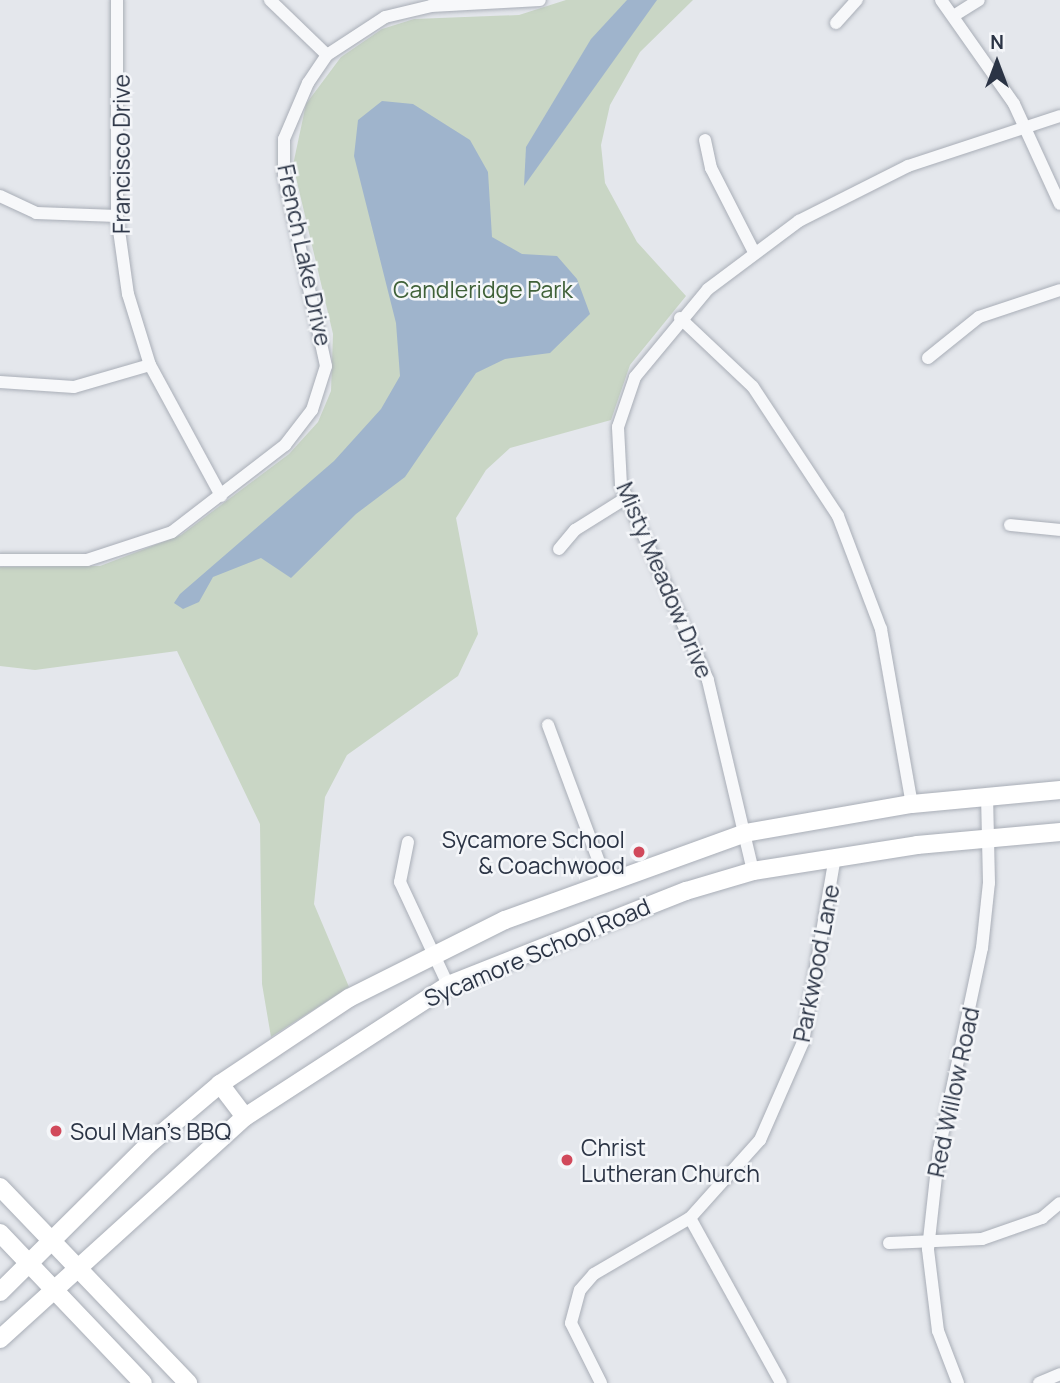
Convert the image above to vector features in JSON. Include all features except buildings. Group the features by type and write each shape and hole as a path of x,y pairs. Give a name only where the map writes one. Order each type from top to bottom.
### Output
{"main road":[{"name":"Sycamore School Road","path":"0,1292 220,1084 349,998 432,955 606,881 745,833 912,804 1060,790"},
{"name":"Sycamore School Road","path":"0,1339 53,1286 245,1118 448,985 590,927 753,872 835,857 989,836 1060,832"},
{"path":"220,1084 245,1118"},
{"path":"0,1187 188,1383"},
{"path":"0,1233 143,1383"}],"street":[{"name":"Francisco Drive","path":"117,0 117,216 128,293 150,365 221,496"},
{"path":"270,0 327,55"},
{"name":"French Lake Drive","path":"0,561 59,564 125,550 172,532 294,436 312,410 326,366 284,175 284,139 294,108 327,55 385,17 445,2 540,0"},
{"path":"836,23 857,0"},
{"path":"942,0 955,15 1014,104 1060,204"},
{"path":"955,15 979,0"},
{"name":"Misty Meadow Drive","path":"753,872 708,680 626,498 618,461 623,410 635,377 680,318 754,252 861,187 1060,116"},
{"path":"705,140 712,168 754,252"},
{"path":"0,196 36,213 117,216"},
{"path":"928,358 979,317 1060,290"},
{"path":"680,318 753,387 838,516 881,629 912,804"},
{"path":"0,382 74,387 150,365"},
{"path":"559,549 575,530 626,498"},
{"path":"1010,525 1060,530"},
{"path":"548,725 606,881"},
{"name":"Red Willow Road","path":"958,1383 938,1331 929,1241 939,1150 982,948 989,836 987,797"},
{"path":"408,842 400,882 448,985"},
{"name":"Parkwood Lane","path":"601,1383 571,1323 580,1290 594,1274 690,1218 732,1177 776,1111 815,993 835,857"},
{"path":"889,1243 982,1239 1021,1227 1060,1203"},
{"path":"690,1218 781,1383"},
{"path":"1039,1383 1060,1374"}],"green space":[{"name":"Candleridge Park","path":"566,0 693,0 640,52 610,105 601,145 605,183 637,242 686,296 630,365 611,420 510,448 486,470 456,518 478,634 458,676 347,755 325,797 314,904 349,987 271,1037 262,984 260,824 177,651 35,670 0,666 0,567 100,566 181,535 289,454 318,422 331,391 333,334 293,165 306,104 341,57 382,29 414,19 519,15"}],"water":[{"path":"627,0 657,0 524,186 526,147 591,39"},
{"path":"382,101 413,104 470,140 488,172 492,237 522,254 557,256 577,279 590,314 550,353 505,359 476,373 405,477 356,514 291,578 261,558 213,577 199,602 183,609 174,603 180,594 334,461 381,409 400,376 396,323 354,156 358,120"}],"place":[{"name":"Sycamore School & Coachwood","path":"639,852"},
{"name":"Soul Man's BBQ","path":"56,1131"},
{"name":"Christ Lutheran Church","path":"567,1160"}]}
